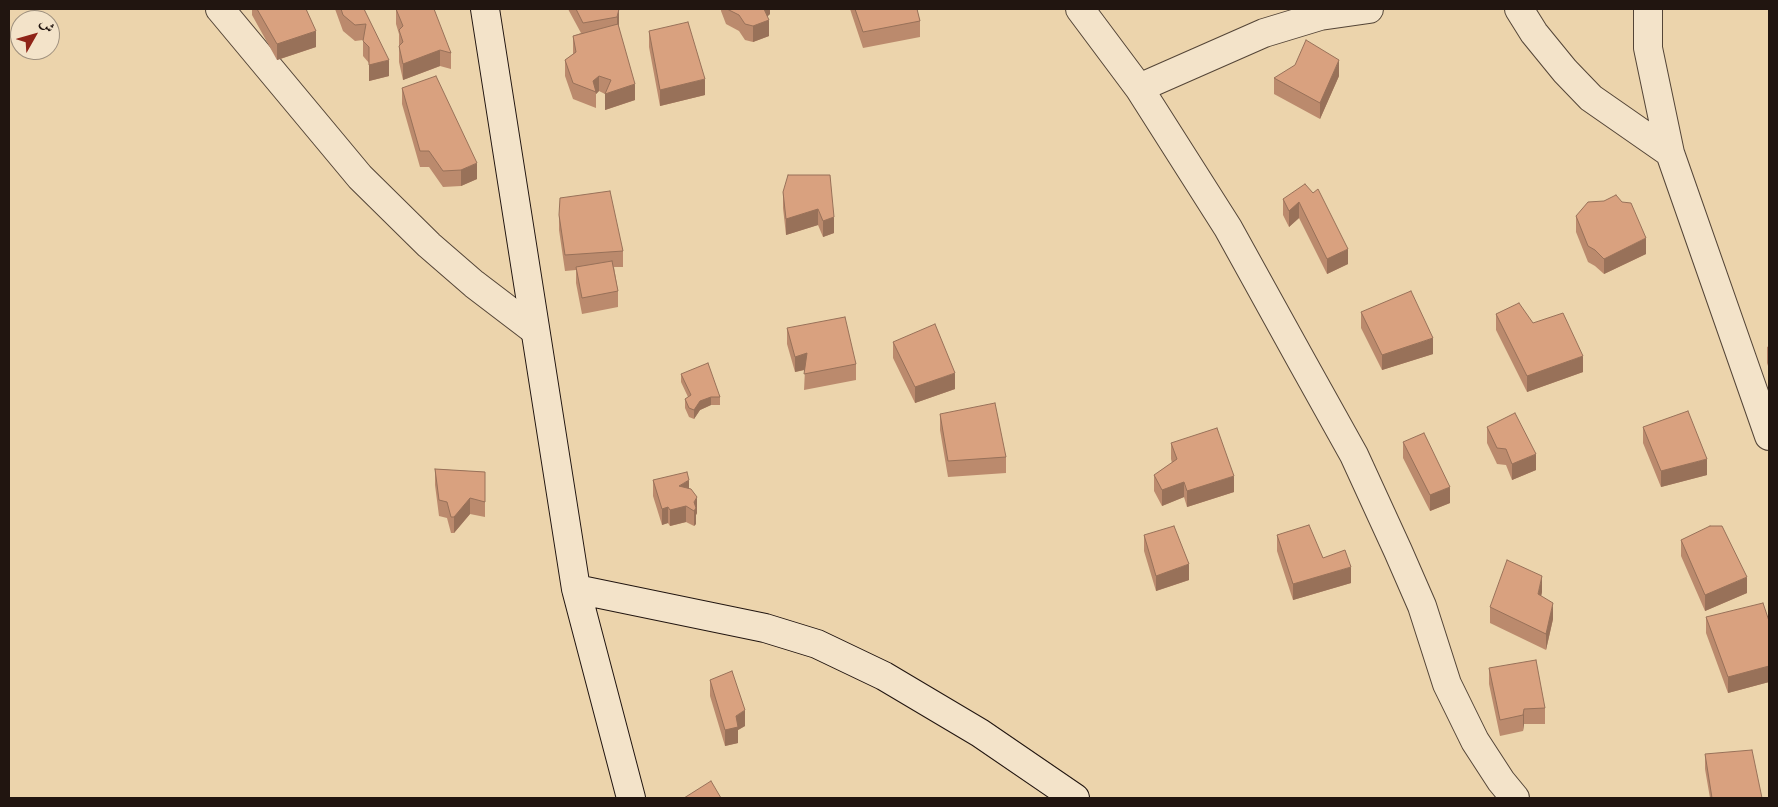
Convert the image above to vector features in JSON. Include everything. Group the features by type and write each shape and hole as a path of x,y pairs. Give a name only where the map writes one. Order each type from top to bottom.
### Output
{"street":[{"path":"220,9 360,177 429,245 474,284 533,329"},
{"path":"485,9 533,329 576,589 631,798"},
{"path":"1080,9 1139,88 1228,228 1354,456 1422,606 1447,684 1475,741 1501,781 1515,798"},
{"path":"1139,88 1264,32 1320,16 1370,9"},
{"path":"1519,9 1564,71 1591,98 1670,153"},
{"path":"1648,9 1648,48 1670,153 1769,436"},
{"path":"576,589 765,628 817,644 884,676 924,699 980,733 1075,798"}],"building":[{"path":"257,9 306,9 316,31 277,44"},
{"path":"341,9 364,9 389,60 369,65 369,47 363,41 366,24 355,25 343,15"},
{"path":"396,9 434,9 451,53 440,50 403,64 399,46 403,42 399,30 403,26"},
{"path":"576,9 619,9 617,17 583,23"},
{"path":"727,9 764,9 769,20 753,26 745,24 739,15"},
{"path":"855,9 917,9 920,21 863,32"},
{"path":"688,22 705,79 660,90 649,31"},
{"path":"618,24 635,84 605,94 611,80 599,76 593,81 596,92 573,83 565,60 576,52 573,36"},
{"path":"1306,40 1339,60 1320,103 1274,78 1295,65"},
{"path":"436,76 477,163 461,170 443,171 429,151 420,151 402,88"},
{"path":"788,175 830,175 834,217 823,221 818,209 786,219 783,192"},
{"path":"1305,184 1313,193 1318,189 1348,249 1327,259 1299,202 1289,211 1283,199"},
{"path":"610,191 623,251 565,255 559,215 560,198"},
{"path":"1616,195 1622,202 1631,203 1646,238 1604,259 1588,246 1576,216 1588,202 1604,201"},
{"path":"612,261 618,291 582,298 576,267"},
{"path":"1411,291 1433,338 1382,355 1361,312"},
{"path":"1519,303 1533,323 1563,313 1583,356 1527,376 1496,314"},
{"path":"845,317 856,364 804,374 807,353 795,357 787,328"},
{"path":"935,324 955,373 915,387 893,342"},
{"path":"708,363 720,397 711,397 700,401 694,410 689,408 685,399 691,395 681,374"},
{"path":"995,403 1006,457 948,461 940,414"},
{"path":"1688,411 1707,459 1661,471 1643,427"},
{"path":"1515,413 1536,454 1512,464 1506,449 1497,448 1487,427"},
{"path":"1217,428 1234,476 1187,491 1184,482 1162,490 1154,475 1177,459 1171,443"},
{"path":"1424,433 1450,487 1430,495 1403,442"},
{"path":"435,469 485,472 485,502 470,498 454,517 451,517 447,502 439,500"},
{"path":"687,472 689,480 679,486 691,489 697,497 694,502 696,508 694,511 686,506 670,510 668,507 662,509 653,480"},
{"path":"1309,525 1323,558 1345,550 1351,567 1293,584 1277,535"},
{"path":"1174,526 1189,564 1156,576 1144,535"},
{"path":"1710,526 1722,526 1747,577 1705,595 1681,540"},
{"path":"1507,560 1542,576 1538,594 1553,603 1546,634 1490,607"},
{"path":"1763,603 1769,621 1769,666 1728,677 1706,617"},
{"path":"1536,660 1545,708 1524,709 1523,715 1500,720 1489,668"},
{"path":"732,671 745,710 736,716 738,727 725,730 710,680"},
{"path":"1752,750 1762,798 1712,798 1705,754"},
{"path":"711,781 721,798 684,798"}]}
